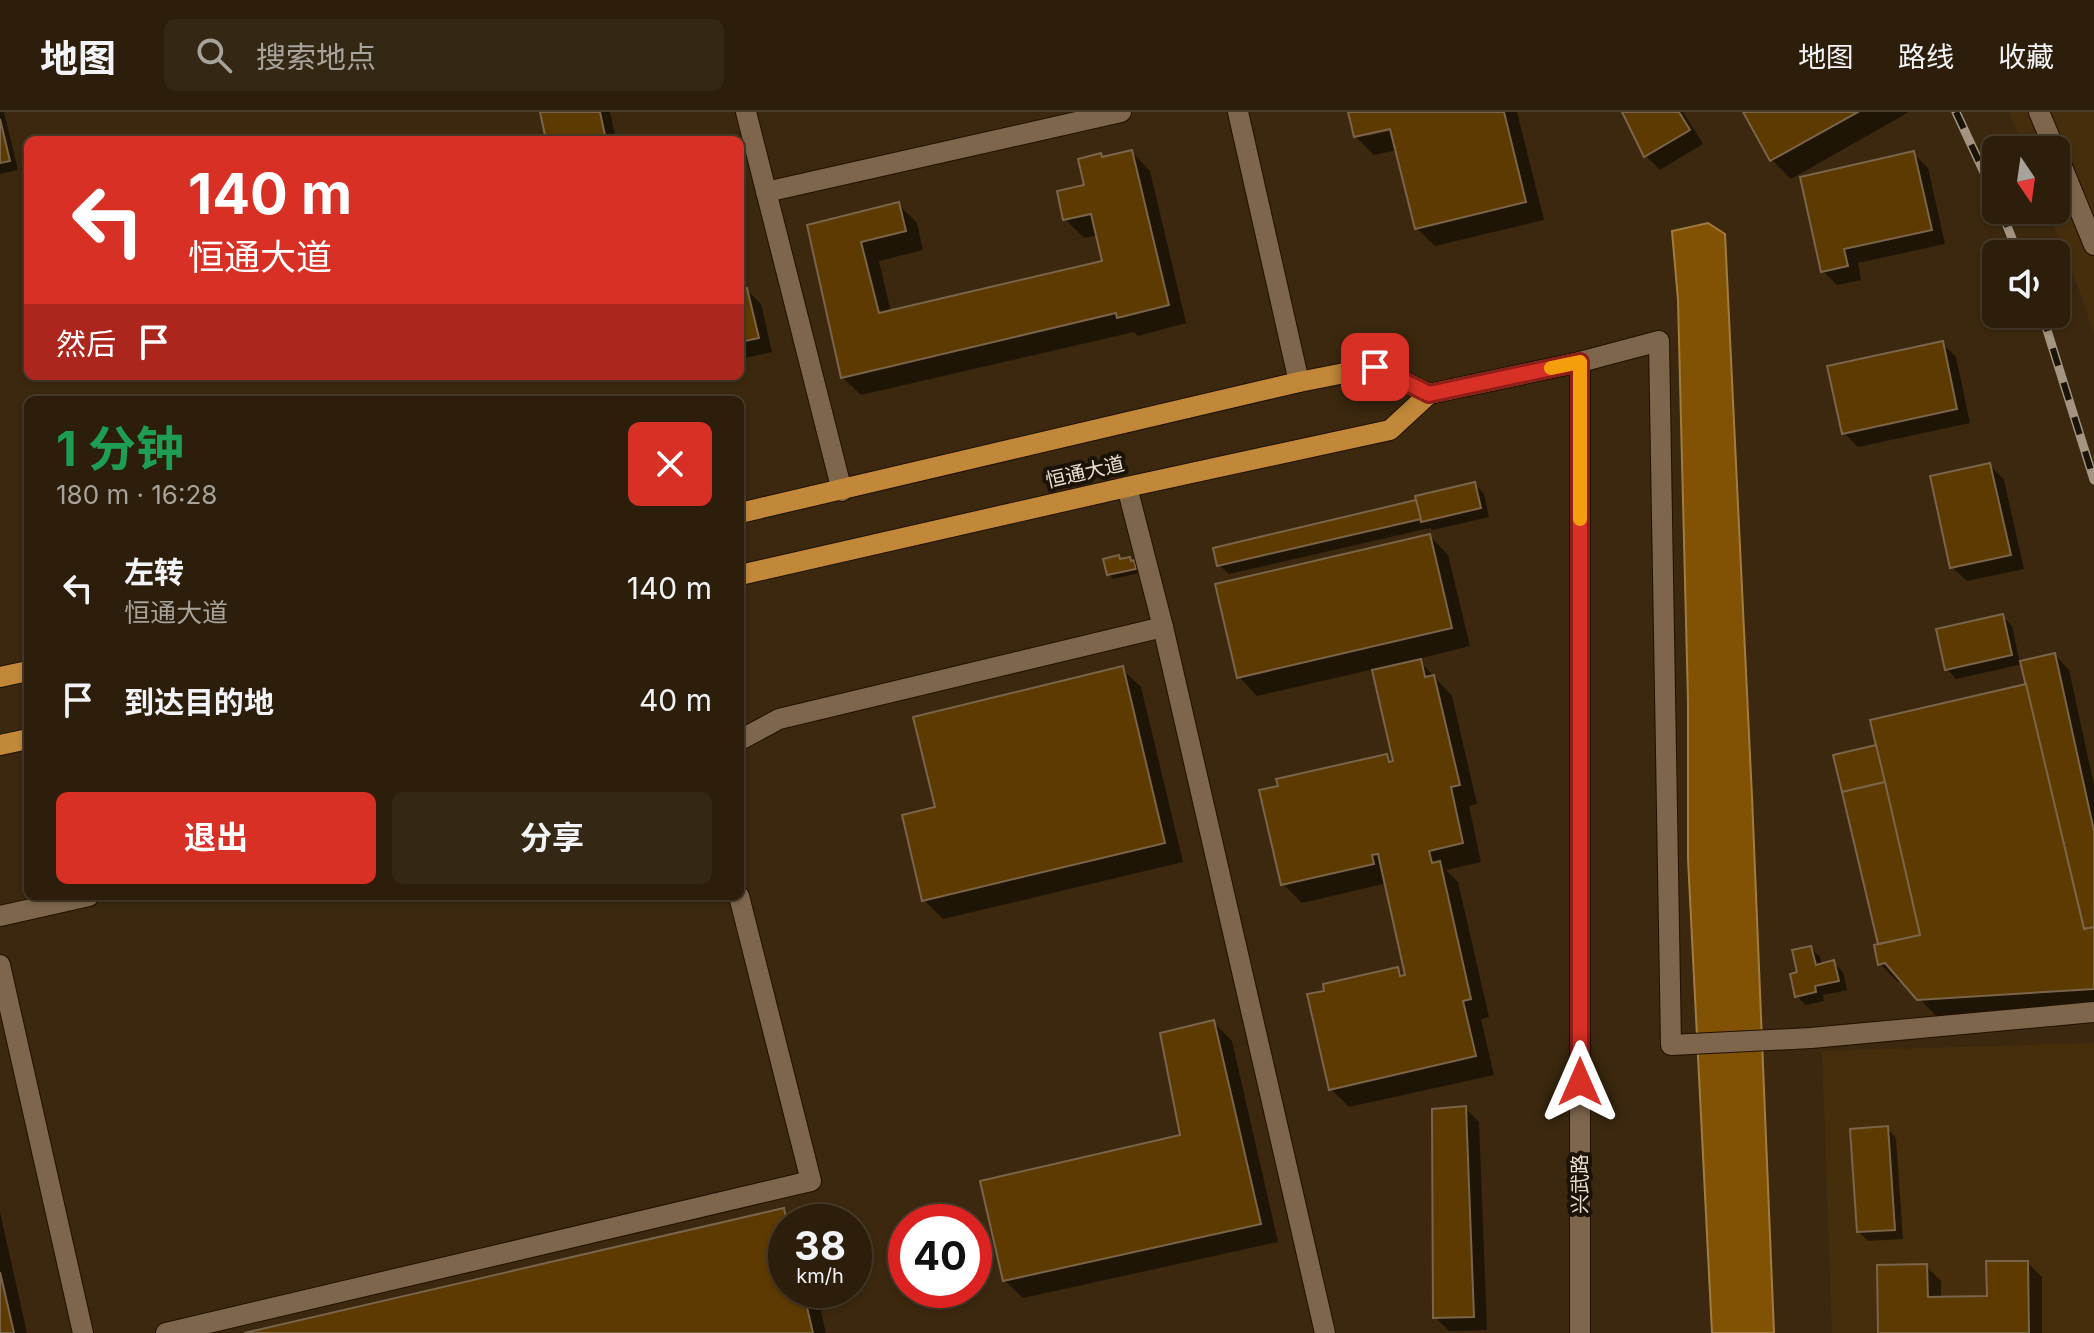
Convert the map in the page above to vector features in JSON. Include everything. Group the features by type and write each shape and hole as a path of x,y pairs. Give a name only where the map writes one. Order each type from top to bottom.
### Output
{"main road":[{"name":"恒通大道","path":"744,512 1299,382 1375,367 1429,394 1390,430 744,574"},
{"path":"0,677 24,672"},
{"path":"0,745 24,740"}],"street":[{"path":"746,112 842,491"},
{"path":"766,192 1041,121 1121,112"},
{"path":"1238,112 1299,382"},
{"path":"2039,112 2049,136"},
{"path":"2070,186 2094,245"},
{"path":"1429,394 1580,362 1659,341 1671,1045 1811,1038 2094,1012"},
{"name":"兴武路","path":"1580,362 1580,1333"},
{"path":"1127,487 1163,627 1325,1333"},
{"path":"744,738 779,719 1163,627"},
{"path":"0,916 71,900"},
{"path":"166,1333 811,1181 740,900"},
{"path":"0,965 83,1333"}],"shaded area":[{"path":"2009,112 2094,112 2094,336 2070,268 2070,240 2059,240 2053,224 2070,224 2070,136 2018,136"},
{"path":"1708,223 1725,234 1774,1333 1712,1333 1688,859 1688,702 1678,300 1672,231"},
{"path":"2094,1043 2094,1333 1832,1333 1822,1051"}],"building":[{"path":"540,112 600,112 605,136 545,136"},
{"path":"1348,112 1504,112 1526,202 1415,229 1390,129 1354,137"},
{"path":"1622,112 1679,112 1690,130 1644,157"},
{"path":"1743,112 1858,112 1770,161"},
{"path":"0,119 10,161 0,163"},
{"path":"1132,150 1169,305 1117,318 1116,313 841,378 807,225 899,202 906,231 861,242 879,313 1102,261 1091,214 1063,220 1057,191 1084,185 1078,159"},
{"path":"1914,151 1932,230 1844,249 1848,266 1821,272 1800,177"},
{"path":"747,288 759,338 744,341 744,289"},
{"path":"1943,341 1957,409 1842,434 1827,366"},
{"path":"1990,463 2011,555 1950,568 1930,476"},
{"path":"1475,482 1481,508 1421,522 1415,496"},
{"path":"1416,500 1421,519 1217,566 1213,548"},
{"path":"1430,534 1452,628 1237,678 1215,584"},
{"path":"1119,555 1120,559 1130,557 1131,561 1134,560 1136,569 1107,575 1103,559"},
{"path":"2003,614 2012,655 1945,670 1936,629"},
{"path":"2055,653 2094,831 2094,927 2084,929 2020,661"},
{"path":"1421,659 1425,677 1434,675 1460,785 1451,787 1463,843 1429,851 1432,863 1440,861 1471,999 1463,1001 1476,1056 1329,1090 1307,994 1324,991 1323,984 1398,967 1400,976 1405,975 1378,854 1372,855 1374,864 1281,885 1259,790 1278,786 1276,779 1387,754 1389,762 1393,761 1372,670"},
{"path":"1123,666 1165,843 922,901 902,815 935,807 913,717"},
{"path":"2026,684 2084,929 2094,927 2094,989 1917,1000 1885,963 1878,965 1874,945 1920,935 1870,720"},
{"path":"1876,745 1885,782 1842,792 1833,755"},
{"path":"1885,782 1920,935 1878,944 1842,792"},
{"path":"1811,946 1816,965 1834,960 1839,981 1815,986 1816,992 1795,997 1790,974 1797,972 1792,950"},
{"path":"1214,1020 1261,1224 1003,1281 992,1233 992,1204 985,1204 980,1181 1180,1135 1160,1033"},
{"path":"1466,1106 1474,1317 1433,1318 1432,1109"},
{"path":"1888,1126 1895,1230 1857,1232 1850,1129"},
{"path":"768,1212 768,1308 807,1308 813,1333 244,1333"},
{"path":"1986,1261 2028,1261 2029,1333 1878,1333 1877,1265 1927,1264 1928,1297 1987,1296"},
{"path":"0,1272 14,1333 0,1333"}],"railway":[{"path":"1956,112 1982,168"},
{"path":"2006,224 2013,240"},
{"path":"2046,328 2094,480"}],"slow traffic":[{"path":"1551,368 1580,362 1580,519"}],"route":[{"path":"1375,367 1429,394 1580,362 1580,1082"}]}
